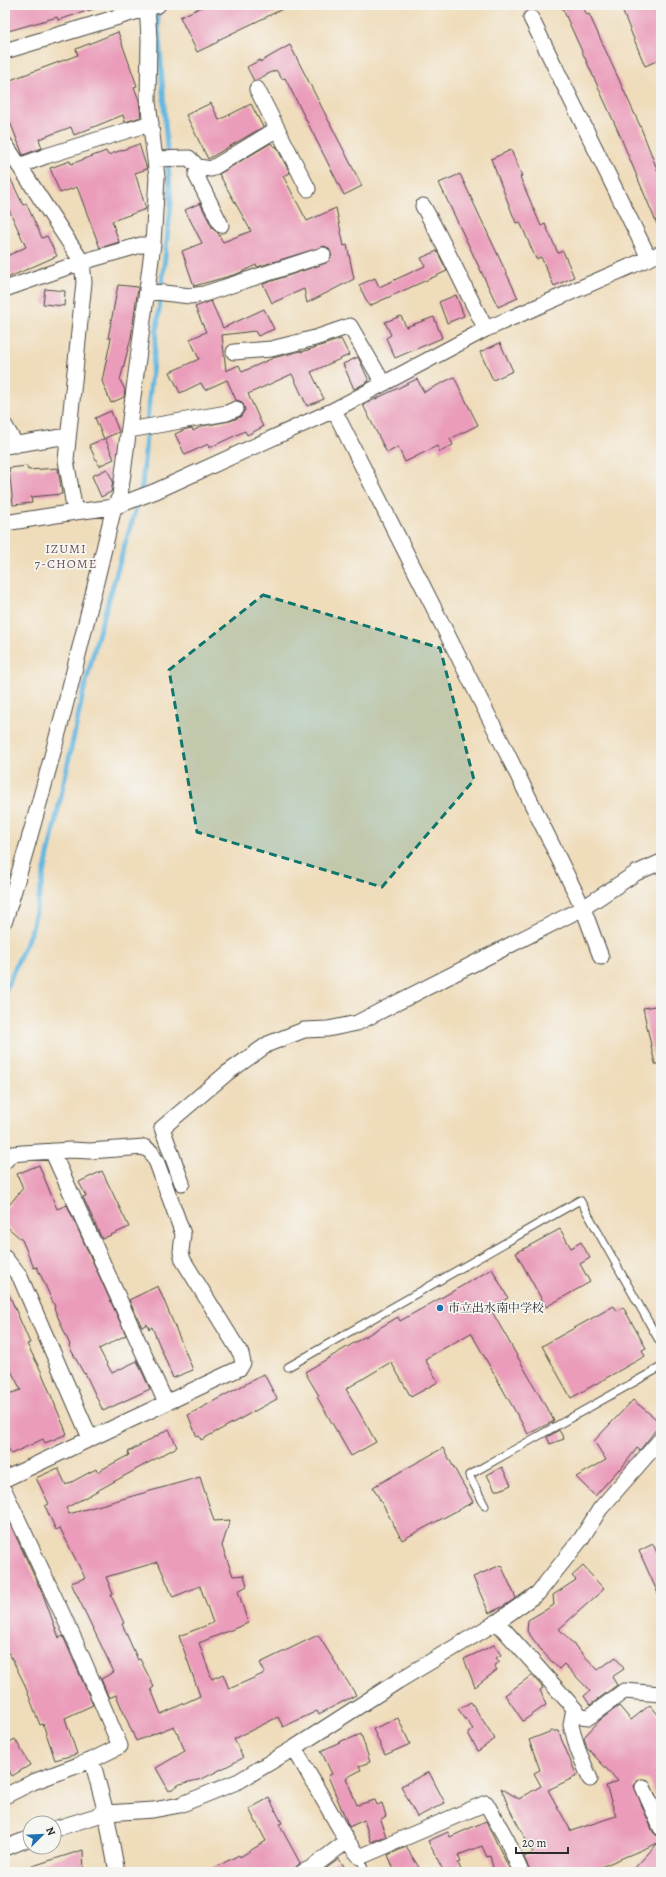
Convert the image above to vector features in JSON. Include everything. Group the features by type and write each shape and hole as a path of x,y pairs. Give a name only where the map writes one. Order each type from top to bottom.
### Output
{"street":[{"path":"5,51 151,6 148,101 157,177 153,244 120,496 114,507 82,645 32,833 5,920"},
{"path":"5,523 114,507 156,491 334,410 486,329 655,256 531,18"},
{"path":"257,89 308,189"},
{"path":"19,166 150,123"},
{"path":"155,159 189,158 198,167 211,169 277,129"},
{"path":"5,144 82,262 84,282 66,460 75,512"},
{"path":"198,167 196,174 221,225"},
{"path":"423,206 445,244 462,285 486,329"},
{"path":"5,289 82,262 141,245 153,244"},
{"path":"147,292 190,296 204,294 323,255"},
{"path":"234,352 271,349 315,338 350,326 383,383"},
{"path":"129,430 227,413 236,409"},
{"path":"334,410 502,740 583,908 601,957"},
{"path":"5,426 11,446 68,436"},
{"path":"182,1183 162,1128 228,1073 268,1044 304,1030 328,1029 357,1023 583,908 636,873 661,862"},
{"path":"5,1161 12,1154 52,1151 90,1151 144,1147 151,1152 157,1163 183,1234 181,1252 183,1260 241,1354 243,1363 240,1368 5,1479"},
{"path":"52,1151 166,1403"},
{"path":"5,1258 20,1277 90,1438"},
{"path":"62,1827 106,1813 153,1810 180,1805 198,1799 239,1780 294,1748 398,1681 497,1622 538,1593 581,1539 600,1509 661,1439"},
{"path":"5,1492 76,1643 120,1746 92,1760 33,1782 5,1796"},
{"path":"497,1622 581,1716 589,1717 624,1690 661,1694"},
{"path":"574,1708 571,1726 578,1750 590,1779"},
{"path":"294,1748 347,1841 360,1857 486,1803 507,1840 521,1872"},
{"path":"92,1760 106,1813 117,1872"},
{"path":"642,1787 661,1828"},
{"path":"5,1848 22,1841"},
{"path":"303,1872 313,1867 347,1841"}],"lane":[{"path":"288,1367 580,1200 661,1344"},
{"path":"485,1506 469,1475 661,1368"},
{"path":"360,1857 365,1872"}],"highlighted area":[{"path":"263,595 440,648 474,780 382,887 197,832 169,670"}],"building":[{"path":"5,5 97,5 97,8 58,20 57,17 5,32"},
{"path":"206,5 291,5 218,40 218,42 197,52 180,17"},
{"path":"561,5 582,5 587,15 589,14 641,128 661,179 661,234 618,131"},
{"path":"620,5 657,5 661,16 661,59 645,66"},
{"path":"118,32 137,86 134,87 139,100 141,117 125,122 123,115 74,135 71,127 39,139 42,148 23,155 5,109 5,82 78,55 76,49"},
{"path":"290,45 362,186 344,195 285,78 282,79 276,70 254,81 247,67 260,60 260,62"},
{"path":"211,103 219,120 251,104 263,127 208,159 186,115"},
{"path":"271,143 274,147 276,146 290,173 283,176 307,221 336,208 344,246 347,245 354,279 307,303 304,289 272,303 263,284 326,263 332,256 329,249 325,246 257,267 256,265 237,274 194,286 182,251 202,243 185,210 200,203 213,229 218,233 223,242 251,231 219,174"},
{"path":"139,144 147,169 135,173 146,209 112,221 119,242 100,248 77,187 60,193 50,168 70,161 71,164 106,151 108,155"},
{"path":"511,150 522,176 520,177 541,226 545,224 558,253 563,251 574,277 554,286 541,257 536,259 520,222 516,223 491,159"},
{"path":"5,167 23,205 26,203 42,238 47,236 57,256 5,279 5,257 26,247 5,201"},
{"path":"460,174 518,298 498,307 439,183"},
{"path":"437,251 447,271 369,306 359,285 375,278 379,287 425,266 421,258"},
{"path":"118,285 138,287 131,338 120,380 125,390 124,397 111,403 102,381 111,338 108,338"},
{"path":"45,289 65,291 64,306 43,304"},
{"path":"456,295 464,316 447,323 439,302"},
{"path":"211,301 223,328 264,309 274,329 258,336 255,331 222,335 226,371 239,365 242,372 273,358 302,352 341,339 349,355 311,372 324,399 307,406 292,374 248,394 263,427 247,435 245,431 209,448 208,444 185,455 175,434 186,429 192,428 193,431 202,426 230,421 240,417 245,410 242,402 236,400 227,380 205,390 201,383 180,393 170,372 199,359 190,339 206,332 195,307"},
{"path":"401,316 406,327 434,317 442,338 395,358 386,338 391,335 385,322"},
{"path":"500,343 513,371 493,380 480,352"},
{"path":"358,357 369,381 354,389 343,364"},
{"path":"454,377 478,425 450,439 453,445 440,452 437,446 405,462 398,447 387,453 363,405 417,379 424,392"},
{"path":"111,411 119,432 105,438 114,459 99,466 89,445 104,439 95,418"},
{"path":"27,466 28,470 58,468 62,494 31,497 32,503 13,505 9,468"},
{"path":"107,469 113,481 111,492 101,497 92,476"},
{"path":"661,1005 661,1064 655,1064 643,1008"},
{"path":"39,1165 57,1209 67,1205 126,1335 99,1349 112,1373 137,1361 150,1389 103,1411 85,1373 84,1374 69,1346 70,1345 54,1308 55,1307 37,1267 34,1268 22,1240 5,1225 5,1210 23,1188 17,1174"},
{"path":"102,1171 129,1227 102,1239 83,1197 86,1196 79,1182"},
{"path":"560,1229 571,1248 581,1242 590,1258 580,1264 590,1282 546,1307 516,1253"},
{"path":"492,1269 508,1298 490,1308 554,1421 528,1434 471,1333 425,1359 438,1382 411,1397 391,1362 346,1389 376,1442 351,1456 317,1397 319,1396 305,1372 398,1317 400,1321"},
{"path":"5,1285 30,1343 27,1344 41,1371 67,1434 45,1443 43,1439 11,1454 5,1441 5,1395 21,1390 5,1359"},
{"path":"158,1286 193,1370 173,1378 152,1327 149,1329 147,1324 142,1327 129,1300"},
{"path":"614,1306 617,1311 623,1307 646,1348 642,1350 645,1356 571,1398 542,1346"},
{"path":"264,1374 277,1399 201,1440 199,1436 197,1437 188,1415"},
{"path":"633,1400 661,1423 640,1450 637,1448 620,1470 619,1469 595,1496 576,1477 606,1460 594,1441"},
{"path":"169,1429 177,1447 66,1508 69,1514 200,1477 214,1521 230,1520 222,1546 233,1576 244,1575 247,1586 238,1591 248,1623 199,1643 212,1679 223,1674 229,1689 265,1673 260,1663 318,1635 356,1695 319,1714 317,1711 283,1727 278,1717 234,1739 243,1758 202,1779 180,1784 169,1791 156,1768 185,1751 174,1726 136,1741 116,1695 109,1698 101,1679 114,1672 71,1583 85,1578 60,1528 56,1530 45,1506 49,1504 36,1478 58,1468 66,1485 96,1469 97,1472 129,1455 128,1452","holes":["158,1562 173,1597 200,1586 213,1623 179,1636 200,1696 161,1714 151,1689 154,1687 140,1659 138,1660 122,1624 124,1623 111,1595 113,1594 106,1577"]},
{"path":"559,1430 564,1439 550,1444 547,1437"},
{"path":"443,1448 473,1502 402,1540 373,1487"},
{"path":"502,1467 511,1485 500,1490 495,1490 487,1475"},
{"path":"5,1513 44,1597 59,1638 63,1636 93,1705 65,1718 77,1754 55,1760 43,1724 40,1725 24,1683 9,1653 5,1654"},
{"path":"653,1544 661,1562 661,1600 639,1551"},
{"path":"501,1565 516,1598 489,1613 473,1577"},
{"path":"583,1566 604,1589 559,1629 598,1670 616,1657 624,1669 612,1677 617,1685 590,1705 584,1696 590,1691 564,1664 559,1669 542,1651 527,1631 528,1620 554,1605 553,1595 576,1580 572,1576"},
{"path":"494,1645 501,1655 496,1658 500,1662 494,1665 497,1670 475,1687 464,1659"},
{"path":"532,1675 543,1688 540,1690 546,1705 523,1721 505,1695"},
{"path":"471,1702 495,1739 478,1751 468,1733 473,1729 458,1709"},
{"path":"650,1705 661,1718 661,1806 648,1780 639,1779 634,1786 653,1832 661,1837 661,1872 631,1872 658,1843 589,1872 530,1872 524,1857 533,1853 510,1810 501,1788 519,1799 541,1786 534,1773 540,1770 529,1740 552,1731 558,1731 577,1776 548,1790 571,1831 616,1816 606,1786 618,1781 587,1748 584,1737 600,1720 619,1706 631,1720"},
{"path":"398,1718 410,1744 385,1755 373,1729"},
{"path":"361,1734 370,1762 359,1766 361,1770 346,1778 357,1805 375,1800 377,1805 382,1803 386,1816 380,1820 386,1836 371,1842 364,1820 349,1827 328,1776 332,1774 321,1751 346,1739 347,1740"},
{"path":"15,1739 30,1765 12,1776 5,1764 5,1745"},
{"path":"429,1772 445,1803 417,1817 401,1786"},
{"path":"269,1798 282,1823 279,1824 300,1863 294,1872 206,1872 239,1855 240,1857 266,1841 249,1809"},
{"path":"486,1821 511,1872 492,1872 494,1871 490,1856 487,1857 482,1846 458,1855 461,1862 458,1863 462,1872 444,1872 428,1841 448,1832 450,1837"},
{"path":"406,1847 422,1872 395,1872 388,1855"},
{"path":"83,1850 84,1872 24,1872 23,1869"},
{"path":"339,1859 348,1872 321,1872"}],"waterway":[{"path":"140,494 171,204 157,8"},
{"path":"5,991 32,929 83,694 97,639 138,501"}],"place":[{"name":"市立出水南中学校","path":"440,1308"}],"district":[{"name":"IZUMI 7-CHOME","path":"66,556"}]}
